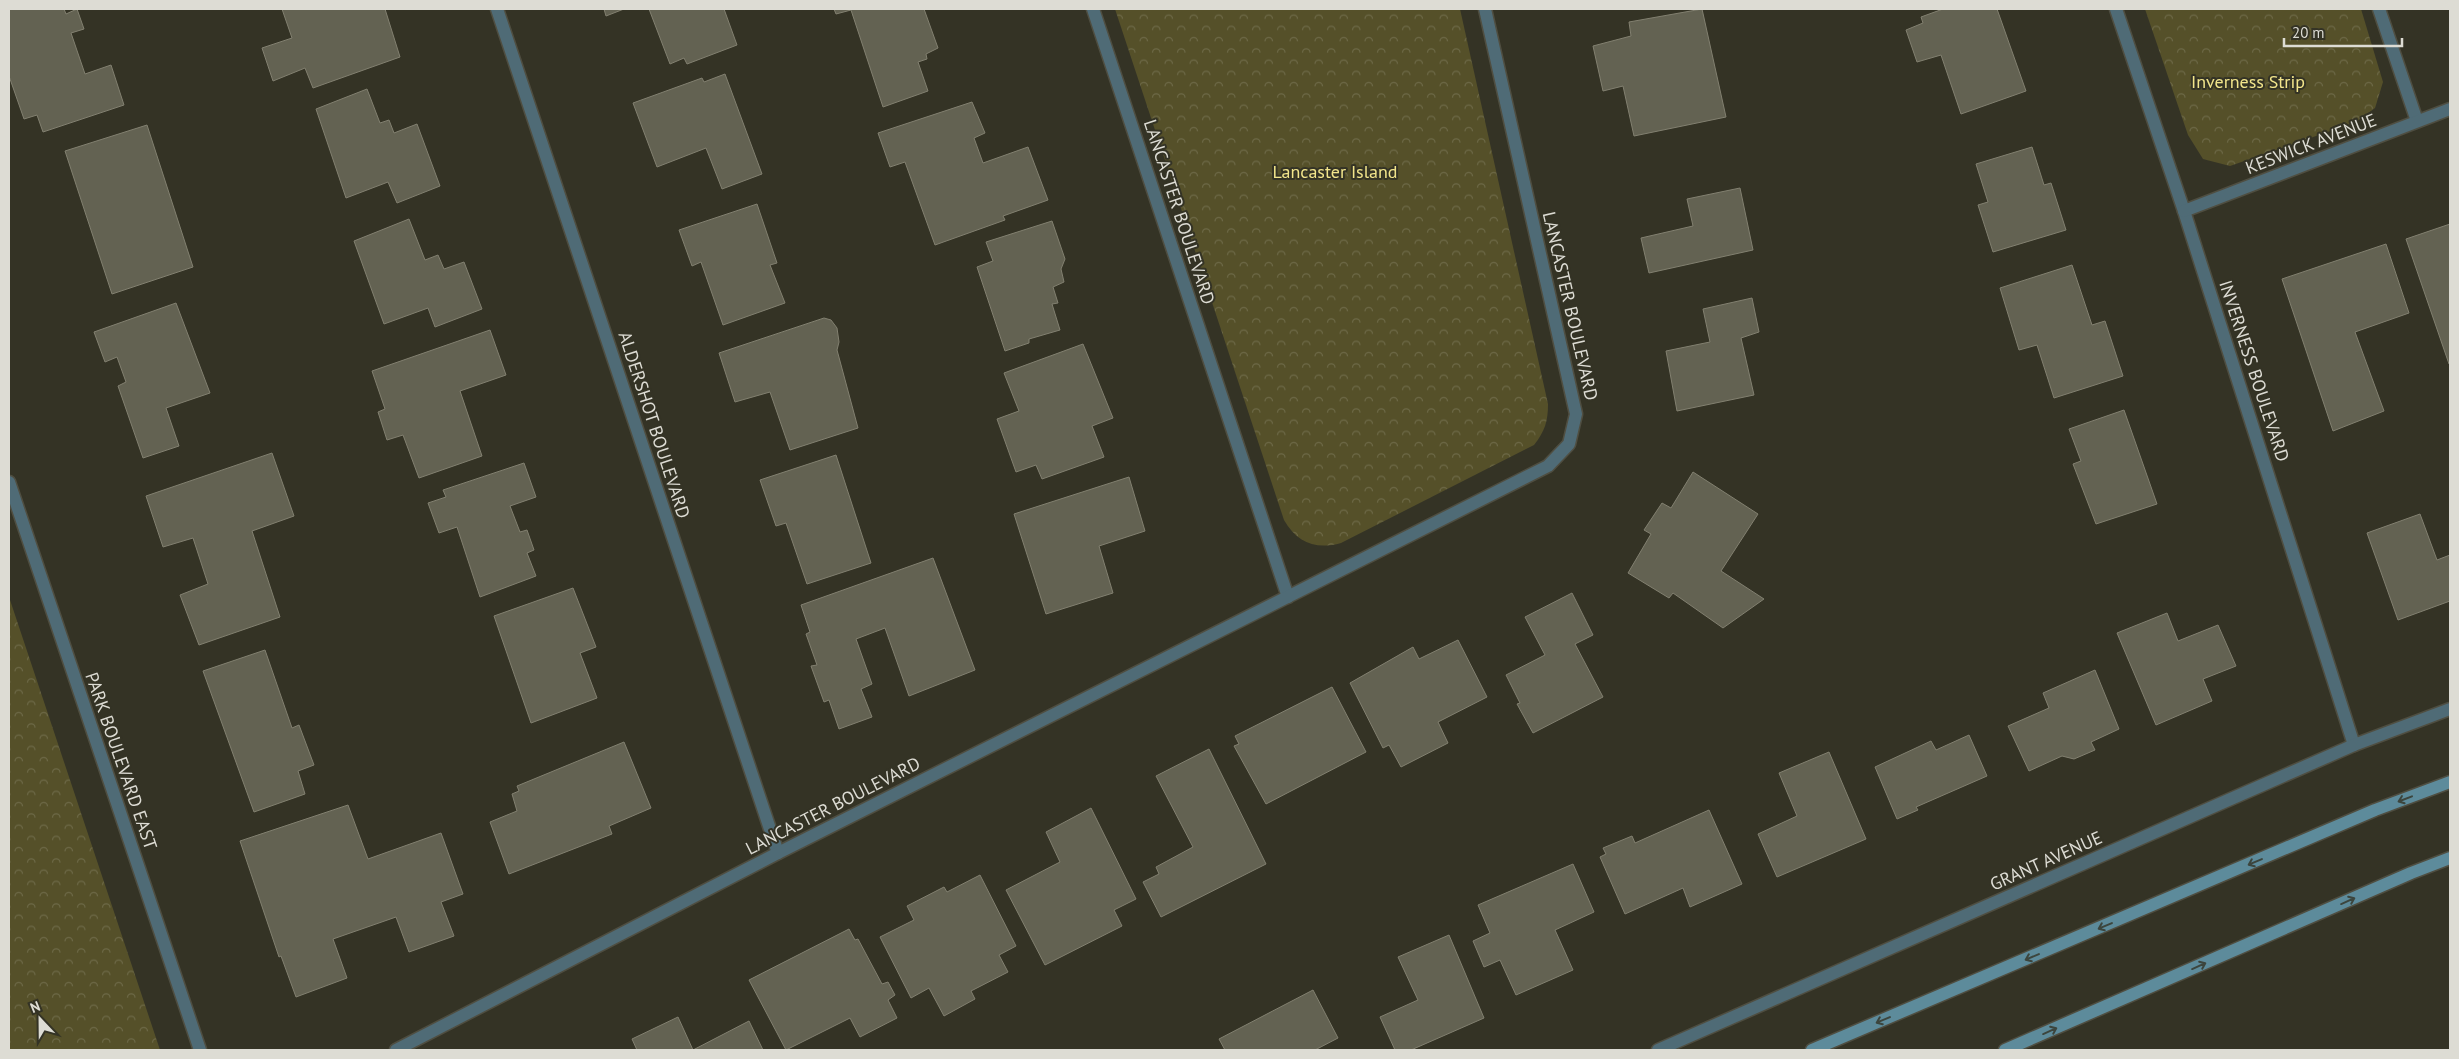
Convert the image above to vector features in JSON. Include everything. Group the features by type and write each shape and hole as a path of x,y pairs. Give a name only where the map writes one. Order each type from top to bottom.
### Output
{"main road":[{"path":"1812,1050 2375,810 2450,782"},
{"path":"2005,1050 2402,877 2450,858"}],"street":[{"name":"ALDERSHOT BOULEVARD","path":"496,9 778,852"},
{"name":"LANCASTER BOULEVARD","path":"1093,9 1288,597"},
{"name":"LANCASTER BOULEVARD","path":"396,1050 778,852 1548,466 1569,444 1576,414 1485,9"},
{"name":"INVERNESS BOULEVARD","path":"2116,9 2184,211 2354,745"},
{"path":"2380,9 2417,121"},
{"name":"KESWICK AVENUE","path":"2184,211 2450,109"},
{"name":"PARK BOULEVARD EAST","path":"9,482 200,1050"},
{"name":"GRANT AVENUE","path":"1658,1050 2354,745 2450,709"}],"green space":[{"name":"Lancaster Island","path":"1115,9 1460,9 1548,404 1545,426 1534,445 1341,543 1323,546 1308,543 1289,528 1284,520"},
{"name":"Inverness Strip","path":"2145,9 2361,9 2383,82 2375,108 2356,122 2230,166 2203,159 2188,135"},
{"path":"9,597 160,1050 9,1050"}],"building":[{"path":"9,9 64,9 66,14 77,9 84,29 71,33 85,74 111,65 124,105 43,132 37,115 24,119 9,76"},
{"path":"282,9 385,9 400,57 313,88 305,68 273,81 262,48 292,38"},
{"path":"604,9 624,9 606,16"},
{"path":"649,9 724,9 737,45 687,64 684,58 670,64"},
{"path":"834,9 924,9 938,48 926,54 927,59 918,62 928,91 883,107 851,10 836,14"},
{"path":"1702,9 1726,117 1634,136 1623,86 1603,91 1593,46 1631,36 1629,22"},
{"path":"1943,9 1997,9 2026,91 1961,114 1941,55 1917,62 1906,30 1923,23 1921,17"},
{"path":"725,74 762,174 722,189 706,148 657,167 633,103 702,78 704,82"},
{"path":"367,89 380,123 389,120 394,133 417,124 440,186 397,203 388,182 346,198 316,109"},
{"path":"972,102 985,133 974,138 983,163 1028,147 1048,200 1003,216 1005,220 935,245 905,162 890,167 878,133"},
{"path":"147,125 193,267 112,294 65,151"},
{"path":"2032,147 2044,185 2051,183 2066,230 1993,252 1978,205 1988,202 1976,164"},
{"path":"1740,188 1753,250 1649,273 1641,238 1693,226 1687,199"},
{"path":"757,204 777,263 770,265 785,303 723,325 701,262 692,266 679,230"},
{"path":"409,219 425,260 438,255 444,269 464,262 482,309 435,327 428,308 384,324 354,241"},
{"path":"1052,221 1065,259 1061,269 1064,282 1053,287 1058,303 1052,304 1060,330 1029,339 1029,343 1005,351 977,267 993,261 986,242"},
{"path":"2450,224 2450,363 2449,364 2406,239"},
{"path":"2386,244 2409,313 2355,332 2384,411 2333,431 2282,279"},
{"path":"2072,265 2092,325 2105,321 2123,376 2054,398 2037,345 2019,350 2000,288"},
{"path":"1752,298 1759,332 1741,338 1754,395 1677,411 1666,351 1710,342 1703,309"},
{"path":"176,303 210,393 166,408 179,446 143,458 118,386 126,382 117,357 105,362 94,332"},
{"path":"824,318 831,320 837,328 839,342 837,350 858,428 790,450 770,392 735,402 719,353"},
{"path":"490,330 506,375 460,391 482,456 419,478 403,435 387,440 378,412 385,409 372,371"},
{"path":"1083,344 1113,418 1092,426 1104,457 1042,479 1036,465 1016,472 997,419 1019,411 1004,373"},
{"path":"2124,410 2157,504 2096,524 2073,464 2081,461 2069,429"},
{"path":"272,453 294,516 252,531 280,617 199,645 180,595 208,584 193,538 163,547 146,496"},
{"path":"836,455 871,563 807,584 786,523 776,526 760,480"},
{"path":"524,463 536,497 510,506 520,532 527,530 534,550 527,553 536,576 480,597 457,527 439,533 428,503 446,497 443,490"},
{"path":"1693,472 1758,514 1721,571 1764,599 1723,628 1673,593 1669,598 1628,573 1651,534 1644,530 1662,503 1671,508"},
{"path":"1129,477 1145,531 1099,546 1113,593 1046,614 1014,514"},
{"path":"2420,514 2437,560 2450,555 2450,601 2398,620 2367,533"},
{"path":"933,558 975,670 909,696 885,628 856,639 872,684 861,689 872,717 839,729 829,700 824,702 811,666 817,665 806,634 810,632 801,605"},
{"path":"573,588 596,647 580,653 597,698 531,723 494,616"},
{"path":"1572,593 1593,635 1575,644 1603,697 1533,733 1517,704 1520,703 1506,675 1545,655 1525,617"},
{"path":"2167,613 2178,641 2218,625 2236,666 2203,679 2212,701 2156,725 2117,633"},
{"path":"1458,640 1487,697 1438,722 1448,743 1401,767 1389,745 1383,748 1350,683 1413,647 1419,659"},
{"path":"265,650 292,728 299,725 314,765 298,771 305,794 254,812 203,671"},
{"path":"2095,670 2119,729 2091,742 2095,750 2074,759 2062,756 2029,771 2008,726 2049,708 2043,693"},
{"path":"1332,687 1366,752 1266,804 1234,746 1239,744 1235,736"},
{"path":"1969,735 1987,776 1916,807 1918,810 1897,819 1875,767 1931,741 1936,750"},
{"path":"624,742 651,808 609,826 612,834 509,874 490,822 517,811 512,794 519,791 517,786"},
{"path":"1209,749 1266,864 1161,917 1143,882 1159,874 1156,867 1193,847 1156,776"},
{"path":"1829,752 1866,839 1777,877 1758,834 1797,816 1779,773"},
{"path":"348,805 368,859 441,833 463,894 441,902 454,936 409,952 396,917 333,939 347,978 296,997 281,956 279,957 240,841"},
{"path":"1091,808 1136,899 1114,910 1122,926 1045,965 1006,890 1060,862 1046,832"},
{"path":"1709,810 1742,884 1690,907 1683,888 1625,914 1600,857 1606,854 1603,848 1632,836 1635,843"},
{"path":"1573,864 1594,912 1555,930 1573,970 1516,995 1500,960 1484,967 1473,941 1490,933 1478,905"},
{"path":"980,875 1016,946 999,955 1008,972 971,991 975,999 944,1016 929,988 911,998 880,937 914,920 907,906 944,887 947,892"},
{"path":"849,929 855,940 858,939 882,984 888,982 895,995 888,1000 897,1018 860,1037 850,1018 786,1050 749,980"},
{"path":"1449,935 1484,1018 1411,1050 1395,1050 1380,1017 1418,1000 1398,957"},
{"path":"1313,990 1338,1038 1315,1050 1225,1050 1219,1039"},
{"path":"678,1017 693,1050 637,1050 632,1039"},
{"path":"749,1021 763,1050 693,1050"}]}
